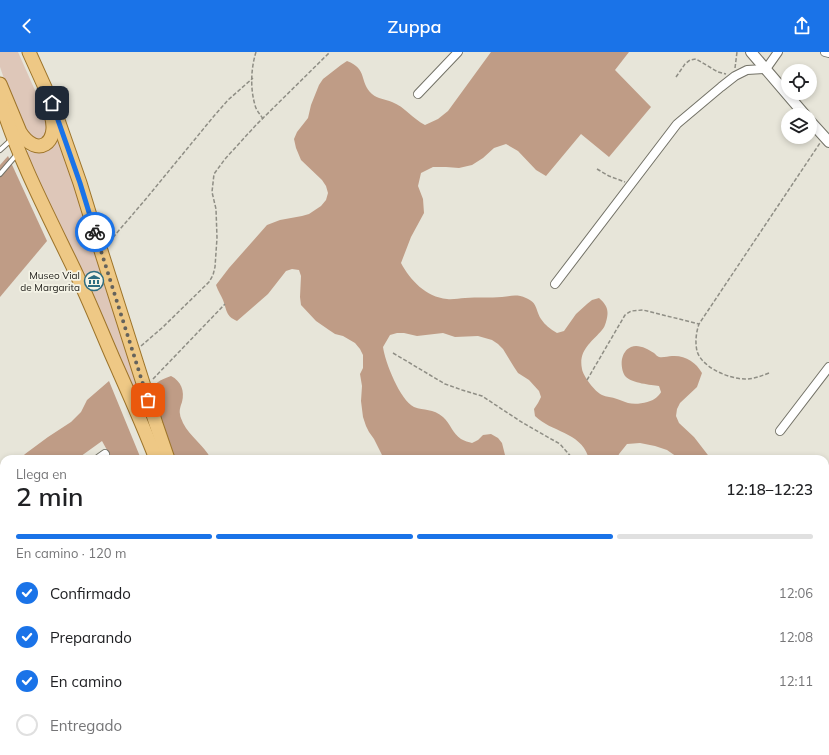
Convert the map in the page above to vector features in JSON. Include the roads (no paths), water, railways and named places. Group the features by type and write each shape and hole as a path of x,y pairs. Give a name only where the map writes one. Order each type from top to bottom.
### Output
{"main road":[{"path":"0,84 24,139 37,146 42,146 47,143 51,139 54,127 28,52"},
{"path":"28,52 52,103 80,183 144,388 167,455"},
{"path":"0,99 2,118 14,137 42,202 80,282 134,404 154,455"}],"street":[{"path":"418,94 458,52"},
{"path":"751,52 799,108"},
{"path":"766,70 778,52"},
{"path":"825,52 829,53"},
{"path":"555,284 677,124 735,76 748,70 766,70"},
{"path":"817,129 826,139"},
{"path":"780,431 829,367"}],"lane":[{"path":"0,150 14,137"},
{"path":"0,174 19,151"}],"place":[{"name":"Museo Vial de Margarita","path":"94,281"}]}
